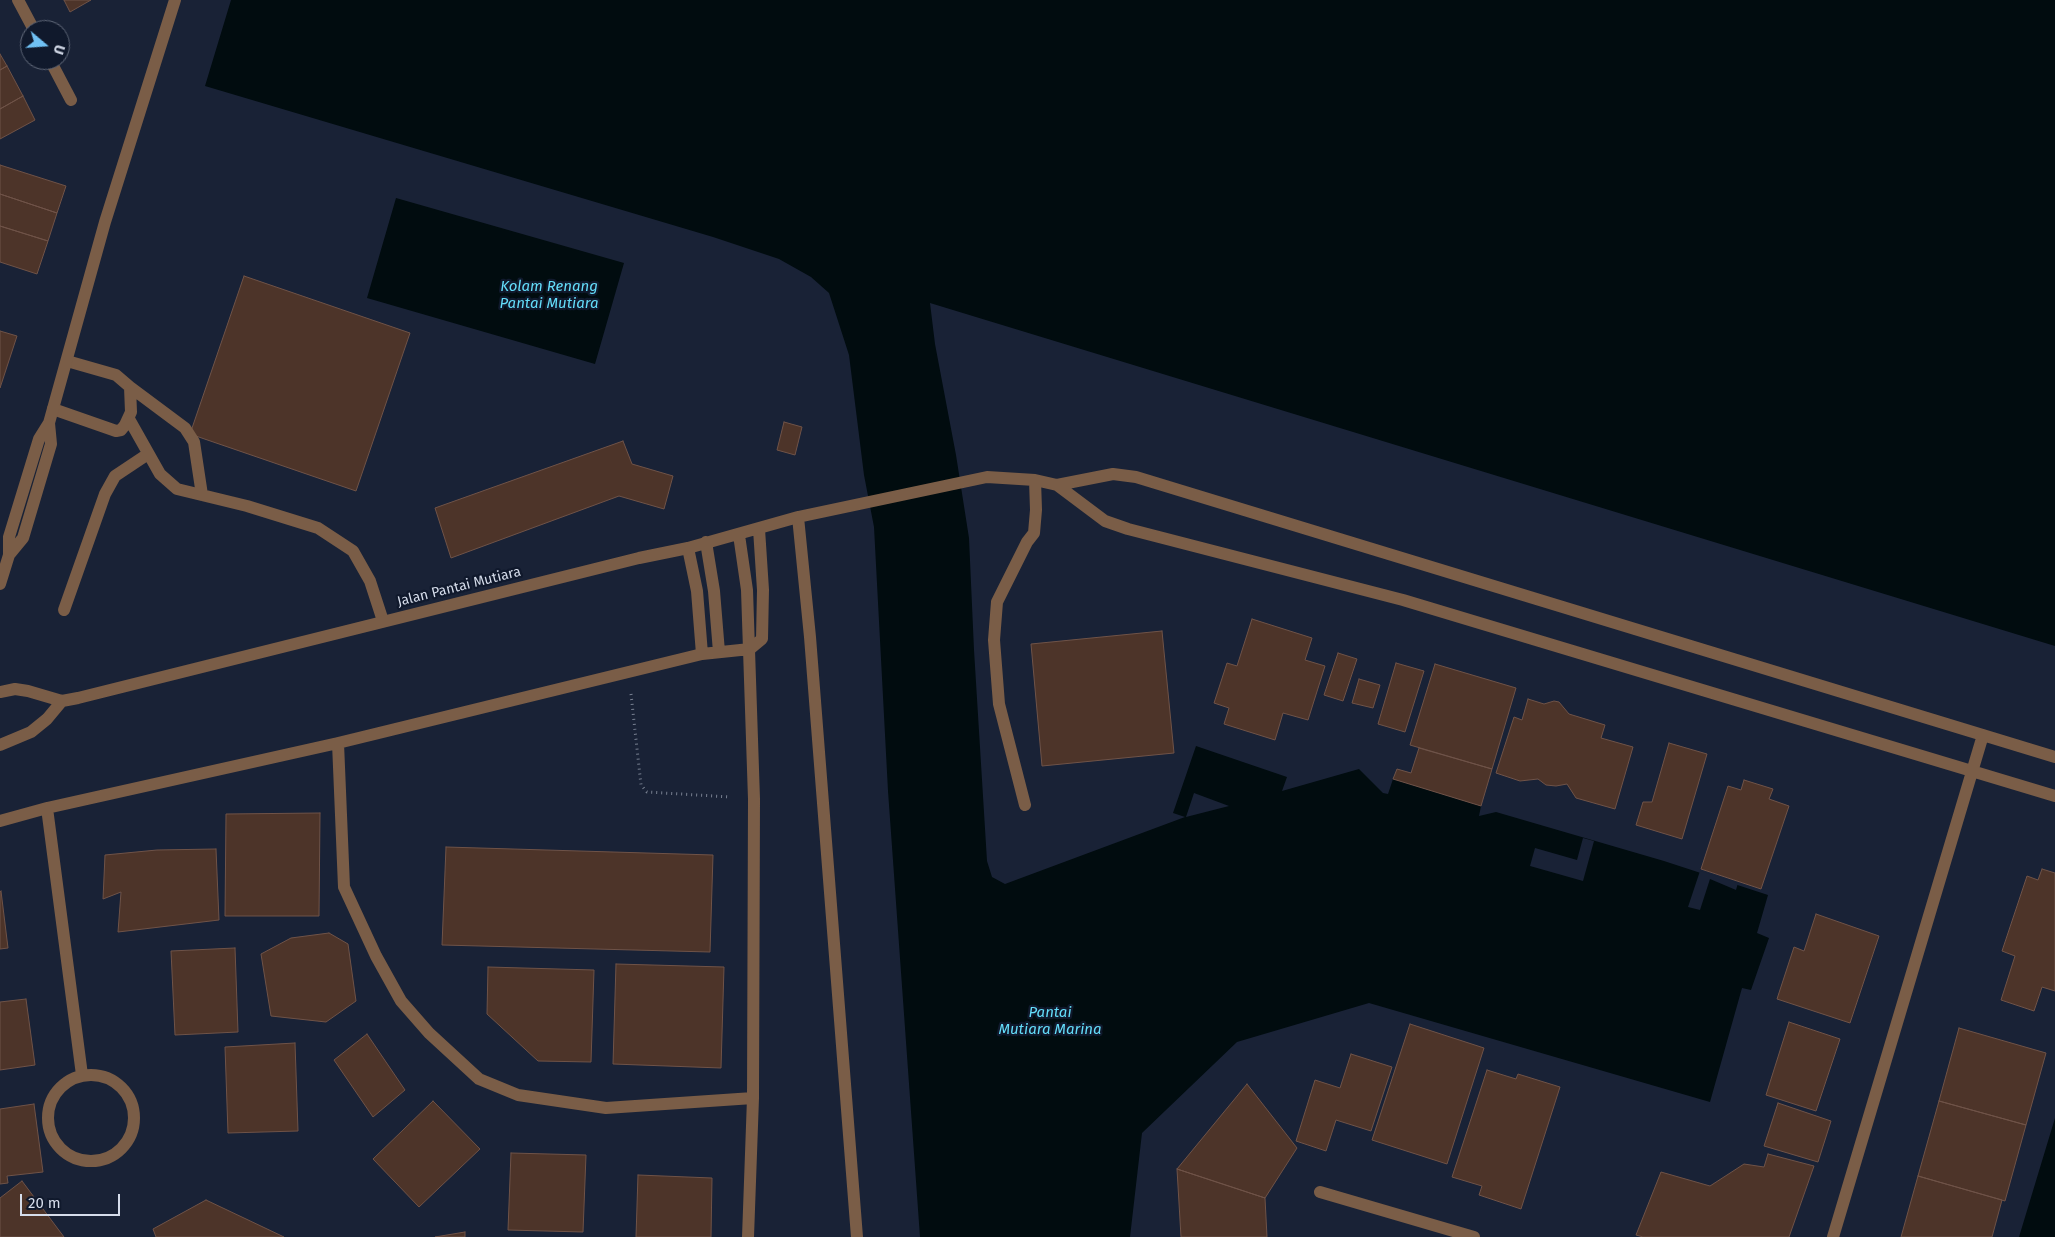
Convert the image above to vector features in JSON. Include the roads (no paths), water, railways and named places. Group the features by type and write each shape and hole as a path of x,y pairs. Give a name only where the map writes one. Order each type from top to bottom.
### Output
{"street":[{"path":"18,0 29,20"},
{"path":"0,584 9,555 23,538 29,521 51,444 49,423 106,222 175,0"},
{"path":"55,70 71,100"},
{"path":"67,361 116,375 185,428 194,442 202,495"},
{"path":"53,409 111,430 121,430 129,419 131,412 130,387"},
{"path":"129,419 148,454 168,484 177,489 247,506 318,528 353,551 370,582 383,621"},
{"path":"64,610 108,488 115,476 148,454"},
{"path":"1057,485 1113,474 1136,477 2055,757"},
{"name":"Jalan Pantai Mutiara","path":"62,701 383,621 688,548 798,517 986,477 1035,480 1057,485"},
{"path":"1025,804 999,704 994,640 997,602 1027,542 1034,532 1036,510 1035,480"},
{"path":"1057,485 1105,521 1128,529 1403,600 2055,796"},
{"path":"798,517 810,637 857,1237"},
{"path":"0,821 48,808 338,743 702,654 750,649 762,639 763,590 758,529"},
{"path":"739,535 747,590 754,799 753,1098 748,1237"},
{"path":"706,542 714,591 718,652"},
{"path":"688,548 697,591 702,654"},
{"path":"0,692 16,689 62,701 47,720 31,732 0,745"},
{"path":"1833,1237 1983,735"},
{"path":"338,743 344,887 376,956 400,1000 429,1033 479,1079 518,1095 606,1108 753,1098"},
{"path":"48,808 82,1075"},
{"path":"97,1074 112,1079 124,1089 132,1102 135,1117 133,1132 126,1145 115,1156 101,1161 86,1162 71,1157 59,1148 51,1135 48,1120 50,1105 57,1092 68,1081 82,1075 97,1074"},
{"path":"1320,1192 1474,1237"}],"water":[{"name":"Pantai Mutiara Marina","path":"231,0 2055,0 2055,646 930,303 935,344 956,455 969,538 987,861 992,877 1005,884 1185,817 1173,813 1196,746 1287,777 1282,791 1359,769 1383,793 1388,794 1393,779 1481,806 1479,816 1496,812 1664,861 1768,895 1757,933 1769,938 1751,990 1742,988 1710,1102 1369,1003 1237,1042 1142,1133 1130,1237 920,1237 888,791 874,527 864,475 849,355 829,293 811,277 779,259 713,237 205,86","holes":["1194,793 1229,806 1186,817"]},
{"name":"Kolam Renang Pantai Mutiara","path":"396,198 624,263 595,364 367,298"},
{"path":"2055,1118 2055,1237 2019,1237"}]}
